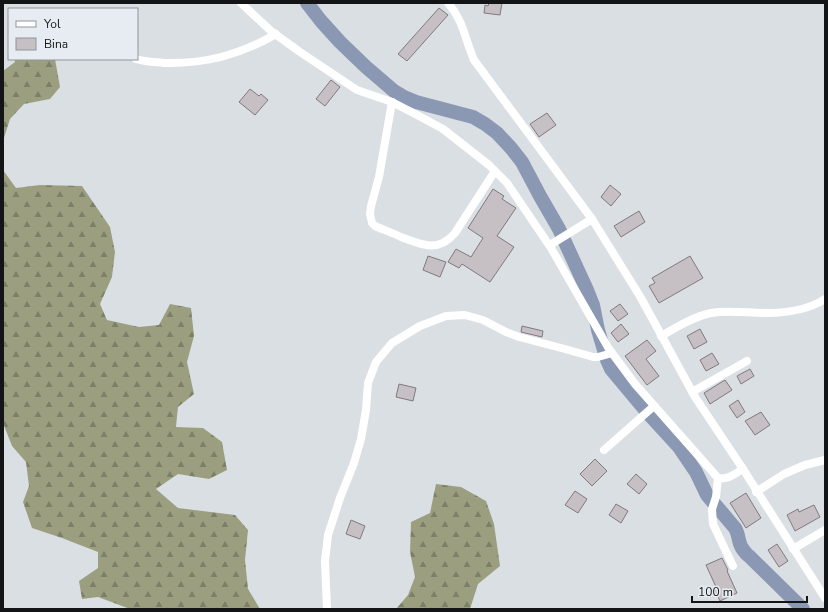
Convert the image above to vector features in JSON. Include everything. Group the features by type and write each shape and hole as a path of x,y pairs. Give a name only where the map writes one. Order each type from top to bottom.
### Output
{"street":[{"path":"241,3 276,34 357,90 392,102 443,129 496,171 507,183 550,245 612,352 635,384 718,478 728,478 743,469"},
{"path":"448,3 455,11 462,25 474,60 592,219 641,298 692,392 825,598"},
{"path":"138,59 172,63 200,61 229,56 262,42 276,34"},
{"path":"392,102 379,177 371,206 370,214 372,223 375,226 421,244 432,245 446,242 455,233 496,171"},
{"path":"550,245 592,219"},
{"path":"661,336 693,318 712,313 733,311 767,313 799,310 825,299"},
{"path":"327,609 325,561 328,535 340,498 354,463 366,410 368,383 376,362 392,343 420,326 446,316 464,315 483,320 519,337 565,348 593,357 598,357 612,352"},
{"path":"692,392 747,361"},
{"path":"604,450 654,406"},
{"path":"756,492 784,474 805,465 825,460"},
{"path":"718,478 716,497 712,509 713,524 733,566"},
{"path":"793,549 825,530"}],"green space":[{"path":"14,60 55,60 60,87 50,99 24,104 10,119 3,141 3,71 15,62"},
{"path":"3,170 16,188 40,185 82,186 110,227 115,252 112,277 100,304 107,320 139,327 159,325 170,304 191,308 194,336 187,362 194,394 178,407 176,427 203,428 222,442 227,470 209,479 178,474 156,489 178,508 235,515 248,530 245,560 248,589 260,609 130,609 98,597 82,599 79,581 98,568 98,552 32,528 23,502 29,486 26,462 12,446 3,423"},
{"path":"436,484 461,487 486,501 494,524 500,566 478,584 470,609 396,609 408,595 415,577 410,552 411,522 430,513"}],"building":[{"path":"489,3 502,3 500,15 484,13 485,5 488,6"},
{"path":"439,8 448,15 407,61 398,54"},
{"path":"331,80 340,87 325,106 316,99"},
{"path":"250,89 259,96 261,94 268,100 255,115 239,102"},
{"path":"547,113 556,125 539,137 530,124"},
{"path":"610,185 621,194 611,206 601,197"},
{"path":"493,189 504,196 502,199 516,208 497,236 514,247 490,282 462,264 459,268 448,262 456,249 471,257 483,238 468,228"},
{"path":"639,211 645,222 621,237 614,226"},
{"path":"428,256 446,262 440,277 423,270"},
{"path":"690,256 703,278 659,303 649,286 655,283 652,278"},
{"path":"620,304 628,314 618,321 610,311"},
{"path":"621,324 629,334 618,342 611,333"},
{"path":"522,326 543,331 542,337 521,332"},
{"path":"700,329 707,342 694,349 687,336"},
{"path":"647,340 656,351 646,359 659,376 647,385 625,356"},
{"path":"712,353 719,364 706,371 700,360"},
{"path":"750,369 754,376 741,384 737,376"},
{"path":"725,380 732,390 710,404 704,393"},
{"path":"399,384 416,388 413,401 396,397"},
{"path":"738,400 745,412 737,418 729,406"},
{"path":"761,412 770,425 755,435 745,421"},
{"path":"595,459 607,471 592,486 580,474"},
{"path":"636,474 647,484 639,494 627,484"},
{"path":"575,491 587,499 578,513 565,505"},
{"path":"746,493 761,518 746,528 730,503"},
{"path":"616,504 628,511 621,523 609,515"},
{"path":"814,505 820,517 795,531 787,515 798,509 799,512"},
{"path":"351,520 365,526 360,539 346,534"},
{"path":"777,544 788,561 779,567 768,550"},
{"path":"722,558 737,593 720,601 714,588 716,587 706,565"}],"waterway":[{"path":"307,3 340,42 394,91 416,102 473,117 497,133 511,148 522,162 559,229 587,290 593,305 598,330 611,369 679,447 696,472 707,495 735,528 741,546 745,552 803,609"}]}
